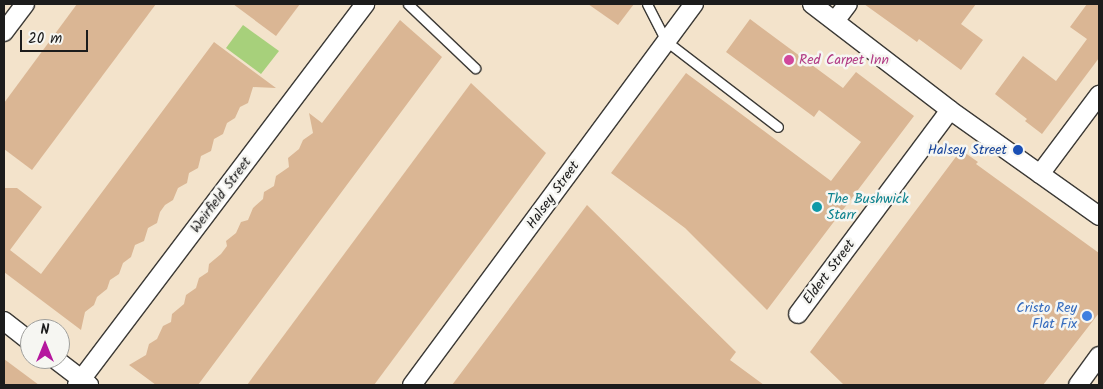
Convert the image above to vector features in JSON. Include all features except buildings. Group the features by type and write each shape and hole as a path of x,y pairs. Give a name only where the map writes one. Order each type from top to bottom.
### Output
{"street":[{"path":"4,32 25,4"},
{"name":"Weirfield Street","path":"83,383 365,4"},
{"name":"Halsey Street","path":"412,385 694,4"},
{"path":"812,4 950,110 1099,216"},
{"path":"835,20 848,4"},
{"path":"1040,174 1099,95"},
{"name":"Eldert Street","path":"798,314 950,110"},
{"path":"4,321 20,333"},
{"path":"1078,385 1099,356"},
{"path":"66,369 83,383"}],"lane":[{"path":"408,4 475,68"},
{"path":"647,4 666,40 778,126"}],"green space":[{"path":"243,25 279,51 261,74 226,48"}],"place":[{"name":"Red Carpet Inn","path":"789,60"},
{"name":"Halsey Street","path":"1018,150"},
{"name":"The Bushwick Starr","path":"817,207"},
{"name":"Cristo Rey Flat Fix","path":"1087,316"}]}
